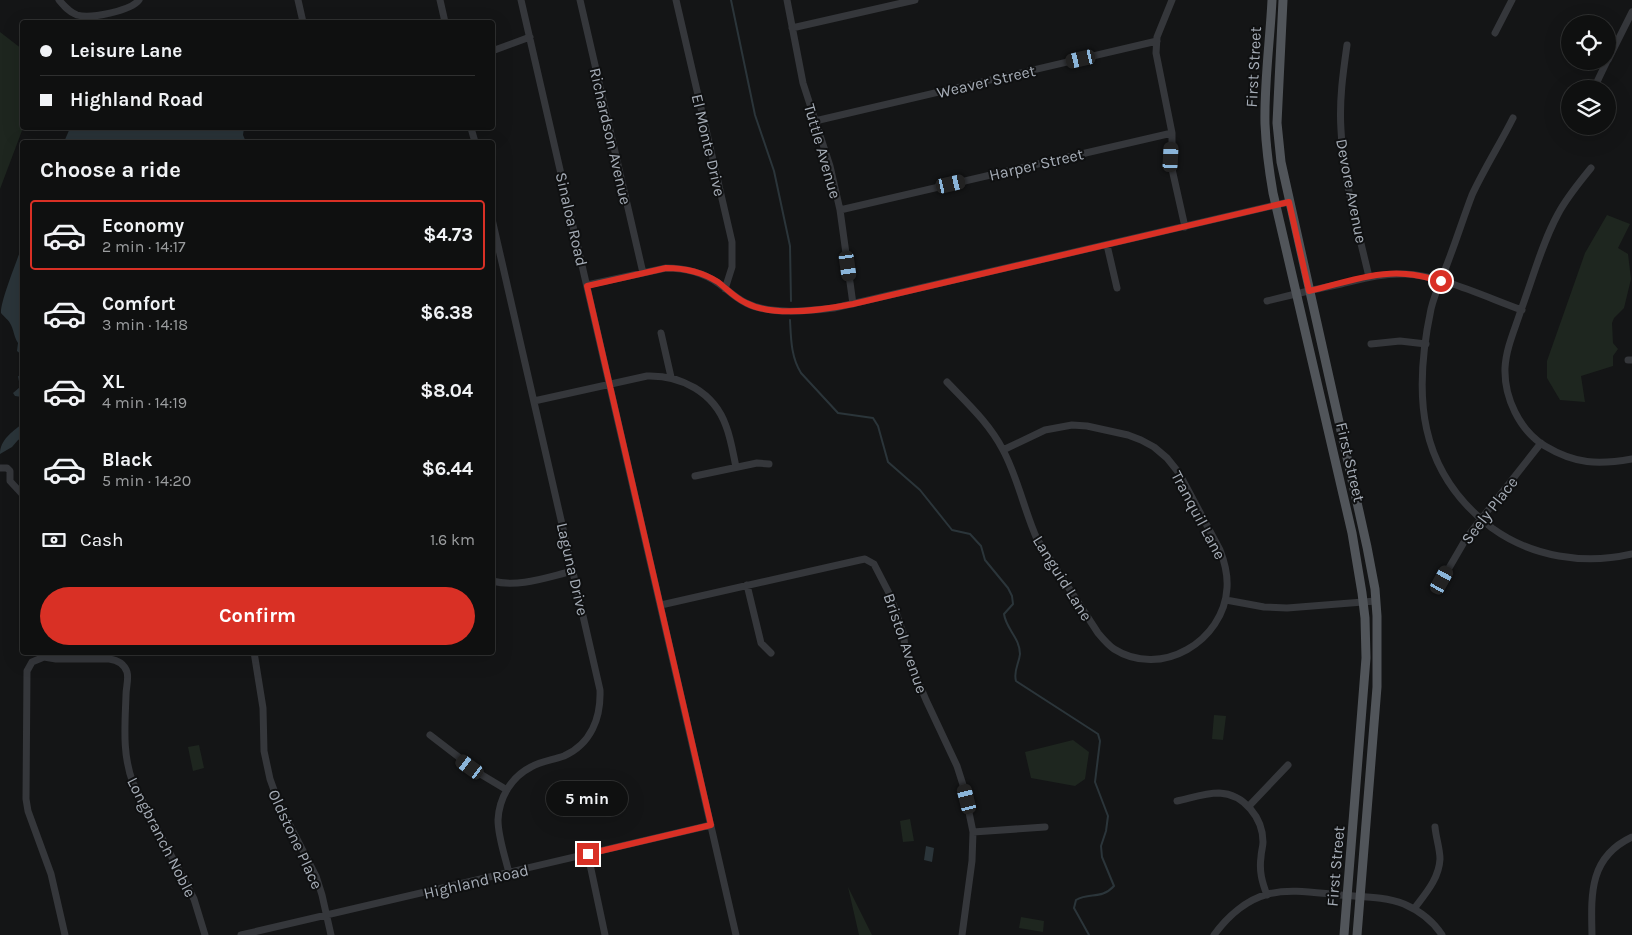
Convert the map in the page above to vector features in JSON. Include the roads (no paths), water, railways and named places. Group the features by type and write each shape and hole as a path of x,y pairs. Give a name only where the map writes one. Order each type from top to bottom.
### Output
{"main road":[{"name":"First Street","path":"1272,0 1265,95 1268,162 1296,294 1352,533 1363,602 1366,658 1344,935"},
{"name":"First Street","path":"1283,0 1277,123 1281,162 1367,547 1376,601 1377,687 1357,935"}],"street":[{"path":"59,0 75,14 91,16 130,7 136,5 139,0"},
{"path":"298,0 303,20"},
{"path":"440,0 445,20"},
{"name":"Sinaloa Road","path":"521,0 736,935"},
{"name":"Richardson Avenue","path":"580,0 643,273"},
{"name":"El Monte Drive","path":"676,0 732,242 732,267 725,289"},
{"name":"Tuttle Avenue","path":"787,0 803,82 830,166 840,210 853,304"},
{"path":"792,28 915,0"},
{"path":"1172,0 1157,41 1158,66 1172,132 1172,169 1185,227"},
{"path":"1495,33 1512,0"},
{"path":"1616,43 1632,12"},
{"path":"495,50 530,38"},
{"name":"Weaver Street","path":"815,120 1157,41"},
{"name":"Devore Avenue","path":"1347,46 1340,105 1342,150 1369,277"},
{"path":"1513,118 1473,194 1432,308 1421,396 1429,443 1438,465 1449,484 1464,503 1482,520 1510,540 1557,556 1592,559 1632,554"},
{"name":"Harper Street","path":"840,210 1172,132"},
{"path":"1591,168 1574,189 1557,216 1548,237 1507,353 1505,368 1506,385 1518,417 1527,430 1541,443 1565,457 1588,463 1632,459"},
{"path":"587,286 666,268 687,269 707,276 746,303 770,310 818,310 853,304 1289,202"},
{"name":"Laguna Drive","path":"495,232 600,690 598,719 590,734 577,748 562,756 529,767 516,777 507,790 500,806 498,821 509,873"},
{"path":"1107,245 1117,288"},
{"path":"1267,301 1369,277 1405,274 1424,276 1441,281 1522,310"},
{"path":"661,333 671,377"},
{"path":"1371,344 1400,341 1426,344"},
{"path":"534,401 647,376 671,377 696,388 716,406 726,427 736,467"},
{"name":"Languid Lane","path":"947,382 985,422 1003,450 1037,539 1098,633 1114,649 1129,656 1146,660 1164,659 1181,654 1198,644 1210,632 1220,617 1226,600"},
{"name":"Tranquil Lane","path":"1003,450 1045,430 1072,425 1087,426 1128,435 1154,447 1167,458 1179,473 1220,550 1227,574 1226,600"},
{"name":"Seely Place","path":"1442,580 1462,544 1541,443"},
{"path":"695,476 757,463 769,464"},
{"path":"0,468 7,468 10,471 10,481 20,492"},
{"name":"Bristol Avenue","path":"660,605 865,559 874,564 898,614 906,652 957,766 966,795 973,832 972,861 962,935"},
{"path":"495,582 502,584 521,583 573,571"},
{"path":"747,585 761,643 771,653"},
{"path":"1226,600 1287,608 1376,601"},
{"name":"Oldstone Place","path":"254,655 263,708 264,751 270,780 278,804 316,876 331,935"},
{"name":"Longbranch Noble","path":"65,935 51,874 26,799 27,670 32,662 41,657 95,656 115,660 124,666 127,672 124,748 128,771 194,899 205,935"},
{"path":"430,736 482,776 507,790"},
{"path":"1249,806 1288,765"},
{"path":"1178,801 1219,793 1235,797 1249,806 1258,818 1262,832 1263,844 1260,871 1267,895"},
{"name":"Highland Road","path":"241,935 711,825"},
{"path":"973,832 1045,827"},
{"path":"1414,909 1431,886 1438,869 1440,858 1435,827"},
{"path":"1592,935 1591,901 1596,874 1610,852 1632,837"},
{"path":"588,854 605,935"},
{"path":"1214,935 1229,917 1241,908 1267,895 1292,891 1391,900 1414,909 1427,918 1442,935"}],"waterway":[{"path":"731,0 755,115 774,171 790,246 791,301"},
{"path":"790,320 793,354 801,373 838,413 873,418 878,426 888,462 920,490 952,530 970,534 981,546 985,560 1008,588 1013,604 1004,614 1007,624 1018,643 1020,654 1015,677 1016,681 1098,734 1100,741 1095,782 1108,816 1101,846 1102,857 1114,886 1105,893 1086,896 1076,900 1074,908 1089,935"}]}
